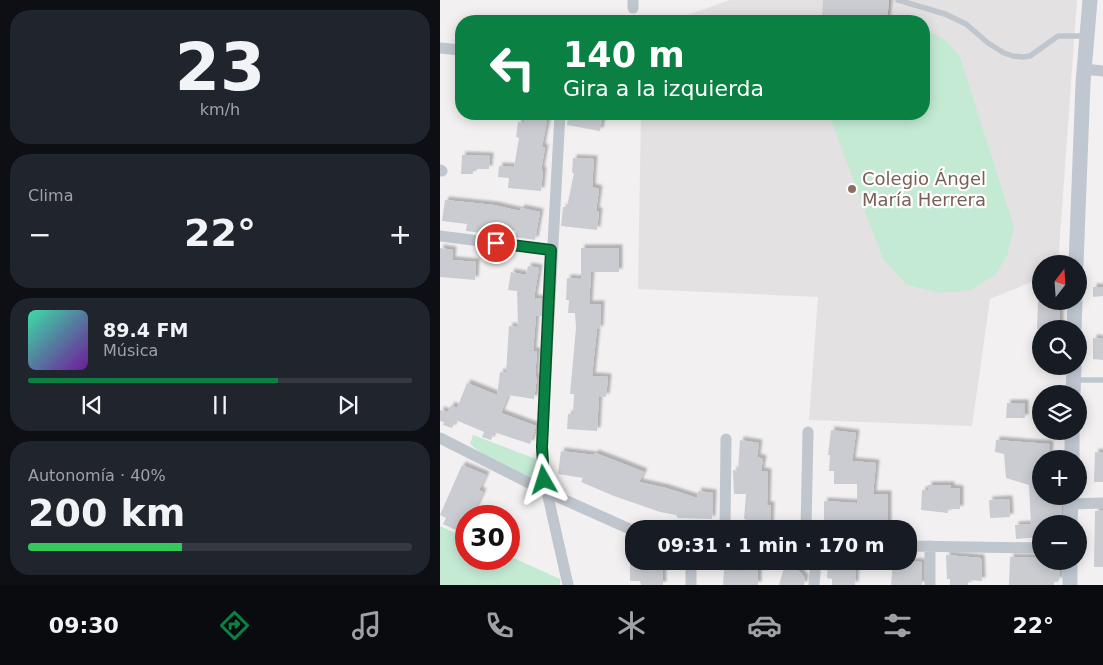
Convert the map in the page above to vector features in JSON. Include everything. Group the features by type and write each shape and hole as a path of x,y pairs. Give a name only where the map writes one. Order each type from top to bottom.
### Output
{"street":[{"path":"1076,255 1084,70 1090,0"},
{"path":"440,48 455,49"},
{"path":"1084,70 1103,71"},
{"path":"560,120 551,250 542,467 568,585"},
{"path":"440,236 551,250"},
{"path":"806,520 808,432"},
{"path":"440,438 546,492 625,527"},
{"path":"725,520 726,439"},
{"path":"1087,502 1103,503"},
{"path":"917,546 1032,548"},
{"path":"930,546 930,585"},
{"path":"691,570 691,585"},
{"path":"814,585 815,570"},
{"path":"1070,570 1070,585"}],"lane":[{"path":"898,0 945,14 966,24 988,43 1013,56 1030,56 1058,36 1087,36"},
{"path":"1073,380 1103,380"}],"shaded area":[{"name":"Colegio Ángel María Herrera","path":"730,0 1077,0 1059,255 1032,255 1032,282 990,299 972,426 809,420 818,297 638,289 641,120 930,120 930,15 687,15"}],"green space":[{"path":"930,32 945,40 960,57 1014,227 1007,256 995,275 971,290 941,293 907,285 883,259 831,120 930,120"},
{"path":"473,435 536,459 537,472 532,484 487,458 470,444"},
{"path":"440,526 455,533 455,570 520,570 520,561 560,579 560,585 440,585"}],"building":[{"path":"823,0 889,0 888,15 822,15"},
{"path":"524,120 547,121 542,147 545,148 541,170 543,170 541,191 508,188 509,178 498,177 499,166 514,167 519,138 516,137 518,122 524,123"},
{"path":"567,120 602,120 600,131 567,125"},
{"path":"462,155 490,156 489,169 473,169 473,174 461,174"},
{"path":"573,158 594,159 592,187 599,189 596,211 599,211 597,230 561,226 563,207 567,207 574,173 572,173"},
{"path":"445,200 494,205 520,211 521,208 540,212 535,240 515,237 516,231 484,224 483,233 466,231 467,224 442,221"},
{"path":"440,248 453,250 452,260 476,262 475,280 440,277"},
{"path":"581,248 619,248 619,272 591,272 589,304 601,304 600,329 597,329 592,376 608,377 606,397 599,396 597,431 567,429 568,414 573,414 574,394 570,394 576,328 575,313 568,313 569,300 566,300 567,278 581,279"},
{"path":"528,266 539,268 534,298 542,299 542,316 536,316 533,351 537,351 535,377 537,377 534,399 508,395 501,413 536,426 530,444 494,432 491,440 482,437 484,432 456,420 452,428 443,425 444,422 440,421 440,410 448,412 451,405 457,408 467,383 497,395 500,372 506,373 509,326 518,327 517,291 508,290 511,272 526,275"},
{"path":"1093,287 1103,287 1103,296 1093,297"},
{"path":"1038,310 1060,310 1060,320 1037,320"},
{"path":"1093,338 1103,339 1103,360 1093,359"},
{"path":"1007,403 1025,403 1025,418 1006,418"},
{"path":"831,430 856,433 852,461 876,463 873,494 888,494 888,520 824,520 824,501 857,503 857,484 834,484 834,471 829,471 830,455 828,455"},
{"path":"740,440 759,443 757,457 763,459 761,471 768,472 767,505 771,505 770,520 744,519 746,494 734,494 733,470 738,471"},
{"path":"996,440 1050,444 1050,450 1032,450 1032,505 1062,505 1061,515 1032,515 1032,538 1016,539 1015,525 1031,524 1029,485 1006,478 1004,454 995,452"},
{"path":"561,451 594,455 595,453 619,462 644,472 639,482 697,498 698,491 713,493 712,519 678,518 676,515 660,512 614,496 581,482 583,478 558,474"},
{"path":"1095,452 1103,453 1103,482 1094,482"},
{"path":"462,465 486,475 479,490 483,492 477,505 455,505 455,530 443,524 446,518 440,515"},
{"path":"928,485 951,485 951,488 960,489 960,509 948,509 948,513 921,510 922,490 928,490"},
{"path":"1009,499 1010,517 990,518 989,500"},
{"path":"1103,510 1103,567 1094,567 1095,511"},
{"path":"946,555 981,558 982,581 968,580 968,585 950,585 950,579 947,579"},
{"path":"1010,557 1032,558 1032,570 1060,570 1059,581 1054,581 1054,585 1009,585"},
{"path":"917,562 922,562 922,585 891,585 892,570 917,570"},
{"path":"630,570 662,570 663,585 641,585 640,581 630,581"},
{"path":"724,570 758,570 758,585 723,585"},
{"path":"783,570 798,570 805,578 804,585 779,585"},
{"path":"827,570 856,570 855,585 832,585 832,579 827,578"}],"place":[{"name":"Colegio Ángel María Herrera","path":"852,189"}],"route":[{"path":"496,243 551,250 542,447 544,480"}]}
